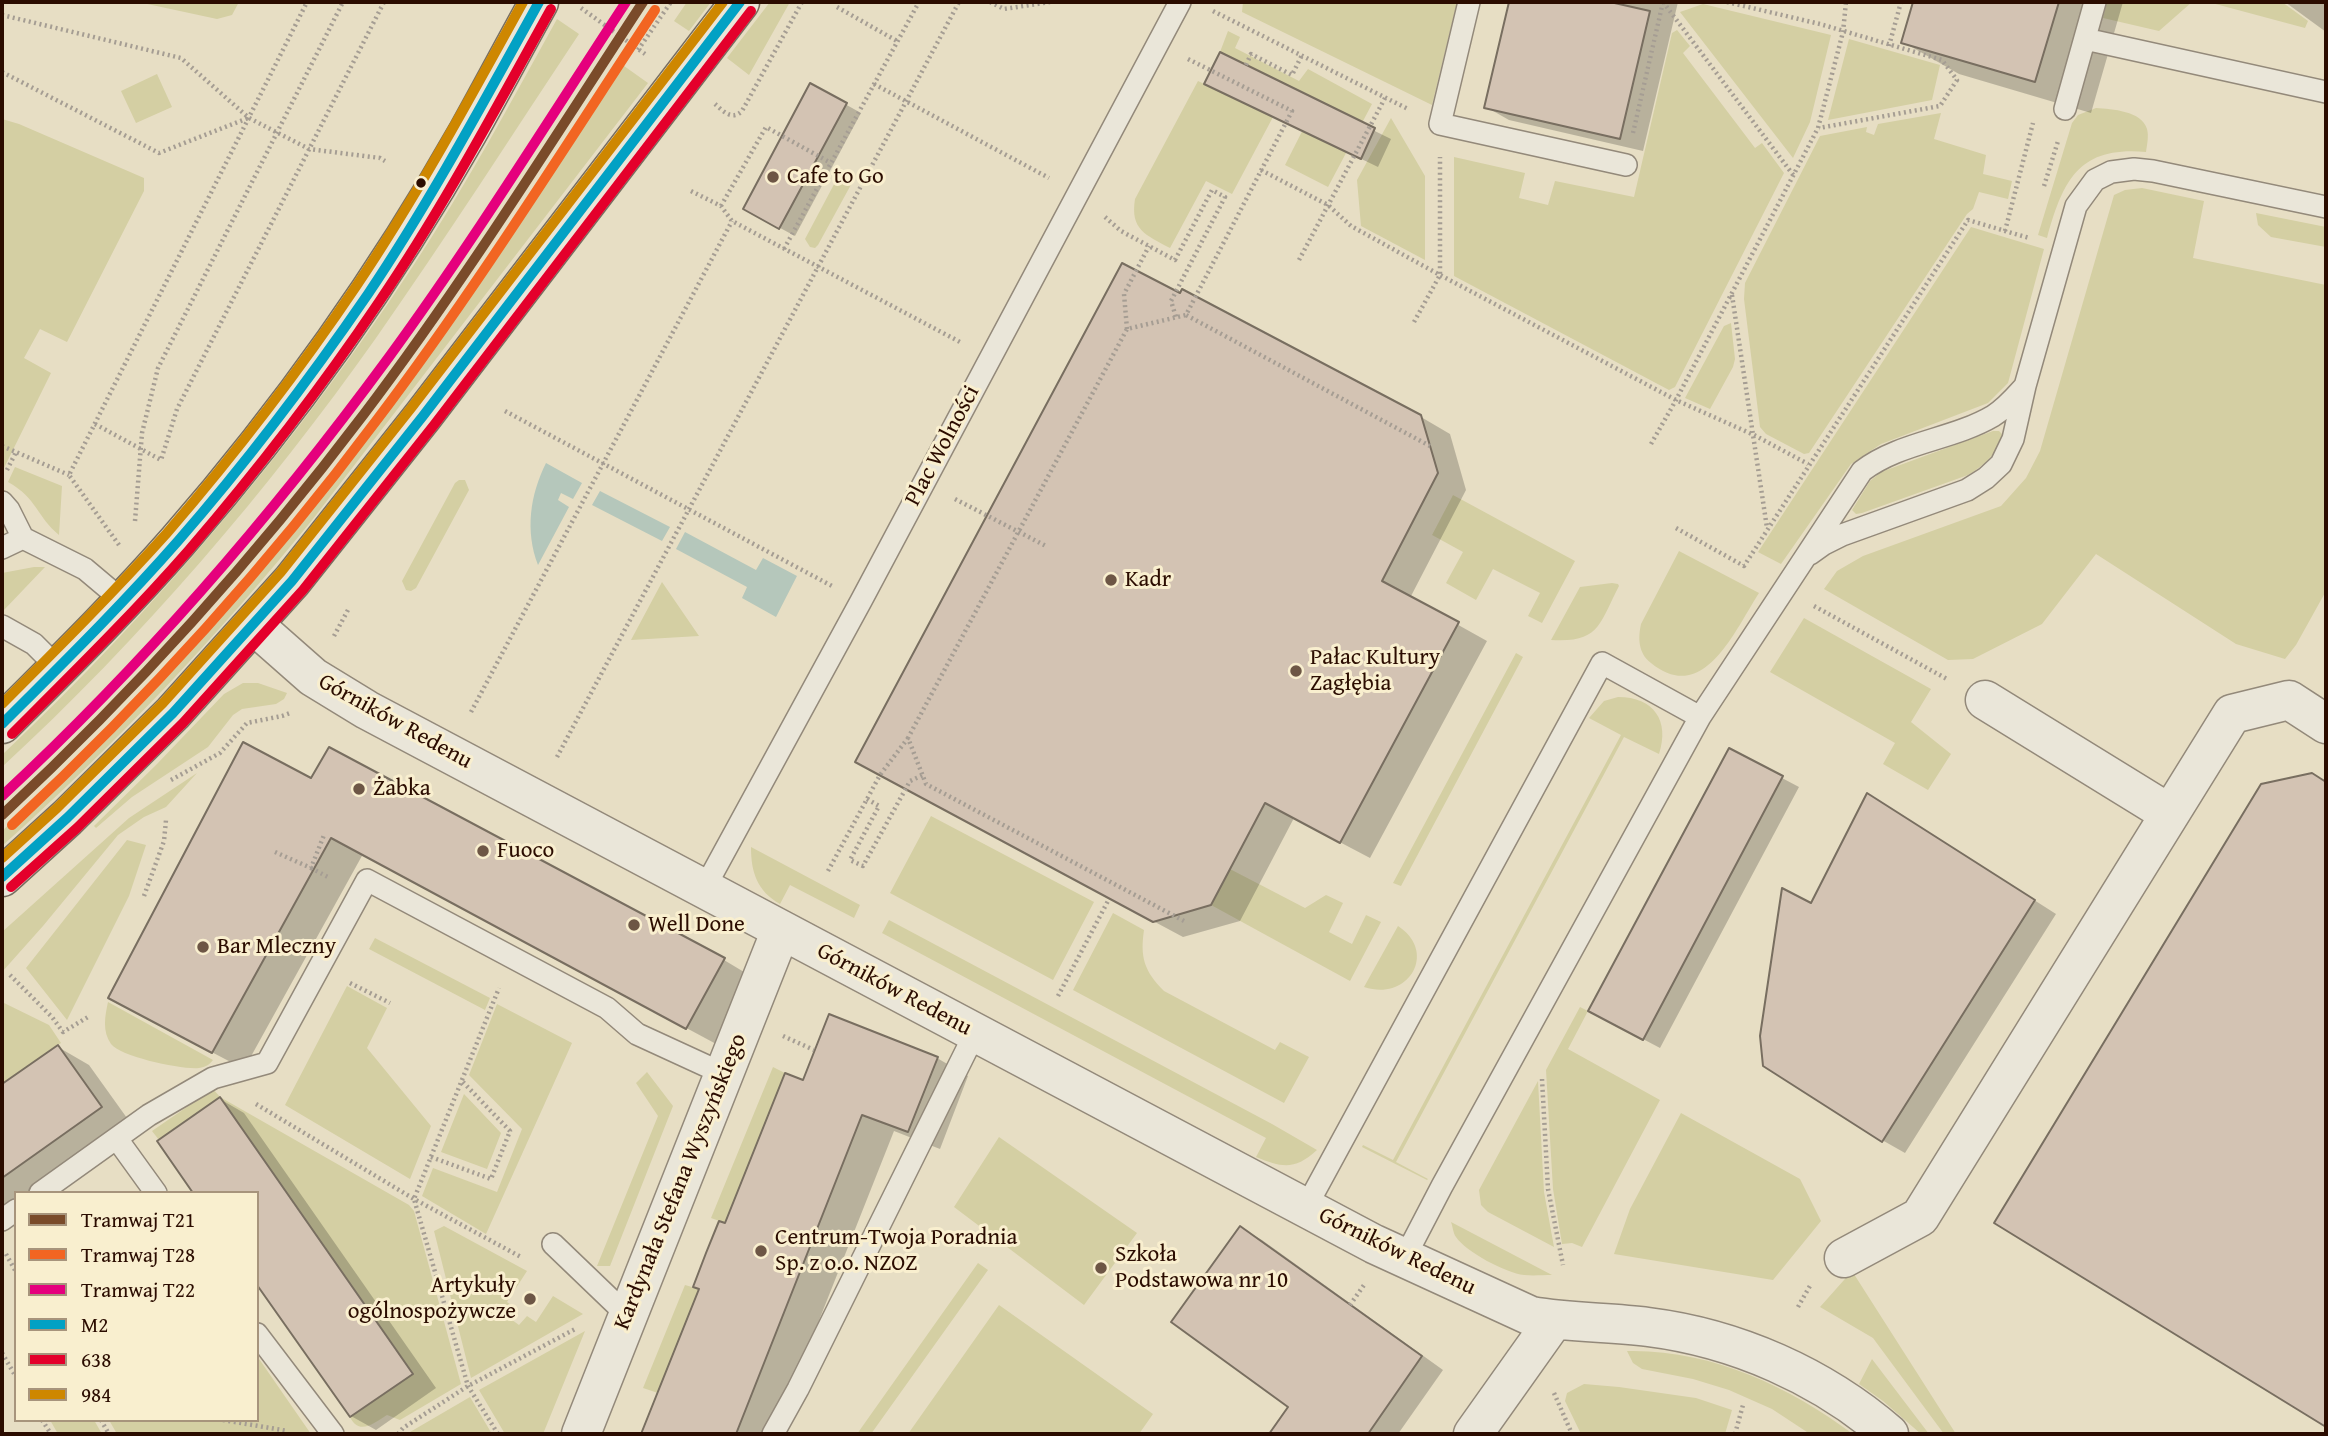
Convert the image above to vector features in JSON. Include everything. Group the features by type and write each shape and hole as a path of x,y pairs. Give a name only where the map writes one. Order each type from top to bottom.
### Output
{"street":[{"path":"2,724 178,541 260,440 328,349 373,285 467,134 539,2"},
{"path":"2,877 138,748 292,581 740,2"},
{"name":"Górników Redenu","path":"254,625 313,677 367,710 1374,1244 1531,1316 1647,1327 1697,1336 1741,1348 1782,1365 1848,1403 1889,1434"},
{"path":"1985,700 2171,814"},
{"path":"1844,1258 1920,1217 2232,714 2289,700 2326,724"},
{"name":"Kardynała Stefana Wyszyńskiego","path":"581,1434 781,930"},
{"path":"1473,1434 1554,1320"}],"lane":[{"name":"Plac Wolności","path":"704,889 1180,2"},
{"path":"1469,2 1440,124 1626,165"},
{"path":"2065,109 2095,2"},
{"path":"2085,39 2326,92"},
{"path":"1803,560 1824,544 1842,535 1967,490 2001,464 2013,439 2025,386 2076,206 2095,180 2111,172 2134,169 2326,207"},
{"path":"1405,1256 1700,717 1862,471 1888,454 1980,422 2008,405 2025,386"},
{"path":"2,502 23,538 85,569 123,601"},
{"path":"2,548 23,538"},
{"path":"2,626 34,644 58,668"},
{"path":"1305,1209 1602,663 1700,717"},
{"path":"43,1191 149,1115 213,1078 267,1063 367,880 607,1008 637,1034 724,1074"},
{"path":"773,1434 975,1033"},
{"path":"117,1139 155,1191"},
{"path":"553,1244 628,1316"},
{"path":"259,1337 333,1434"}],"path":[{"path":"69,475 307,2"},
{"path":"137,507 139,447 153,383 165,353 343,2"},
{"path":"95,424 161,460 177,409 384,2"},
{"path":"571,2 650,58"},
{"path":"639,50 671,2"},
{"path":"727,113 733,116 740,113 802,2"},
{"path":"784,249 919,2"},
{"path":"556,757 959,2"},
{"path":"990,2 1004,9 1050,2"},
{"path":"1626,165 1663,2"},
{"path":"1663,2 1794,176"},
{"path":"1727,2 1820,24 1942,60 1957,80 1940,106 1818,128"},
{"path":"1651,443 1818,128 1843,32 1846,2"},
{"path":"1889,46 1901,2"},
{"path":"837,7 897,41"},
{"path":"2,15 181,58 249,118 309,149 380,158 385,161"},
{"path":"1229,19 1440,124 1440,275 1414,321"},
{"path":"1246,65 1251,54 1292,75 1302,55"},
{"path":"1186,315 1292,111 1204,67"},
{"path":"2,72 159,153 249,118"},
{"path":"874,84 1078,194 1121,230 1175,260 1212,190 1225,197 1171,301 1175,317"},
{"path":"1299,260 1385,98"},
{"path":"2005,231 2035,115"},
{"path":"721,206 766,127 831,163"},
{"path":"1261,170 1328,205 1351,226 1440,275 1676,400 1754,435 1808,464"},
{"path":"691,191 721,206 732,221 990,358"},
{"path":"1676,528 1744,566 1968,220 2029,238"},
{"path":"471,712 732,221"},
{"path":"828,872 880,775 908,738 1127,329 1124,294 1149,246"},
{"path":"1732,294 1767,528"},
{"path":"1127,329 1186,315 1430,446"},
{"path":"505,411 841,590"},
{"path":"2,446 69,475 119,545"},
{"path":"966,504 1046,547"},
{"path":"1807,602 1985,700"},
{"path":"332,639 349,608"},
{"path":"227,747 247,723 282,716 297,708"},
{"path":"908,738 926,784 1184,921"},
{"path":"867,799 880,806 850,860 863,866 911,780 923,775"},
{"path":"144,896 164,841 166,820"},
{"path":"275,852 311,868 324,835"},
{"path":"1058,996 1109,899"},
{"path":"498,1434 468,1387 414,1199 511,958"},
{"path":"318,967 390,1003"},
{"path":"10,975 52,1017 63,1032 88,1017"},
{"path":"1541,1067 1548,1189 1563,1265"},
{"path":"213,1078 414,1199 524,1259 553,1244"},
{"path":"431,1157 491,1179 510,1131 462,1081"},
{"path":"2,1247 14,1268"},
{"path":"1350,1305 1364,1286"},
{"path":"398,1434 403,1428 468,1387 581,1325 628,1316"},
{"path":"2,1353 14,1374"},
{"path":"1552,1387 1572,1434"},
{"path":"1735,1434 1743,1405"},
{"path":"235,1422 300,1433"}],"shaded area":[{"path":"138,2 239,2 232,15 217,19"},
{"path":"687,2 711,2 689,31 674,21"},
{"path":"770,2 790,2 749,75 727,58"},
{"path":"1243,2 1457,2 1432,105 1242,12"},
{"path":"2107,2 2192,2 2159,31 2103,18"},
{"path":"2208,2 2282,2 2308,21 2305,28"},
{"path":"1703,4 1831,35 1810,122 1793,158 1680,12"},
{"path":"557,19 579,34 428,263 334,395 246,508 153,616 54,718 2,767 2,755 115,642 169,583 272,461 321,397 433,236 488,144"},
{"path":"1677,30 1690,46 1683,53 1755,148 1762,143 1784,173 1675,387 1669,390 1454,276 1454,157 1525,173 1519,198 1548,205 1555,181 1634,197 1672,33"},
{"path":"1228,31 1240,37 1235,48 1299,81 1308,69 1372,104 1328,187 1285,165 1318,100 1220,52"},
{"path":"1849,39 1940,65 1932,100 1828,120"},
{"path":"617,61 648,83 313,519 164,689 2,846 2,831 95,742 184,650 269,554 349,454 453,309"},
{"path":"157,74 172,107 136,123 121,91"},
{"path":"1198,81 1273,117 1232,194 1206,181 1170,248 1147,235 1138,225 1135,218 1135,199"},
{"path":"2096,108 2126,112 2139,118 2148,132 2146,152 2104,155 2077,171 2067,184 2047,238 2038,235 2072,123 2078,115"},
{"path":"1941,113 1934,139 1986,155 1983,174 2012,181 2008,199 1979,192 1973,209 1967,214 1809,453 1804,454 1766,434 1760,427 1744,299 1745,283 1820,136 1867,127 1866,132 1874,135 1878,124"},
{"path":"1391,118 1425,176 1425,260 1361,226 1357,180"},
{"path":"2,119 144,178 144,191 67,342 40,329 24,358 51,373 2,472"},
{"path":"849,170 854,175 853,181 818,245 815,248 810,247 805,239 843,171"},
{"path":"2142,188 2204,201 2193,258 2326,285 2326,591 2296,645 2285,659 2236,644 2096,554 2042,624 1973,659 1948,660 1824,589 1837,571 1863,556 2001,506 2026,478 2040,451 2114,195 2125,190"},
{"path":"2256,213 2326,227 2326,247 2271,237 2258,225"},
{"path":"1971,227 2044,249 2008,383 1988,403 1881,444 1851,464 1781,564 1758,552"},
{"path":"1731,323 1735,359 1710,409 1685,398 1724,326"},
{"path":"1999,431 2003,435 1998,448 1968,475 1862,513 1856,514 1852,510 1870,481 1881,472"},
{"path":"546,463 582,483 573,499 561,493 558,500 569,507 538,565 532,539 531,513 536,488"},
{"path":"15,467 62,486 59,535 25,494 8,482"},
{"path":"459,480 465,480 469,490 416,588 406,590 402,581"},
{"path":"600,491 670,527 662,541 592,505"},
{"path":"1453,495 1575,561 1542,623 1528,616 1540,593 1493,569 1476,600 1446,583 1463,552 1432,535"},
{"path":"685,532 756,570 763,558 797,576 776,617 742,598 747,587 676,549"},
{"path":"1679,551 1759,593 1716,658 1702,670 1687,675 1670,674 1651,663 1641,650 1639,640 1641,624"},
{"path":"45,567 4,610 2,609 2,573"},
{"path":"662,582 699,636 631,640"},
{"path":"1612,583 1619,586 1596,628 1579,638 1551,640 1580,587"},
{"path":"1804,618 1931,689 1911,722 1951,754 1928,790 1883,764 1895,743 1770,672"},
{"path":"1516,653 1523,657 1401,886 1393,883"},
{"path":"243,683 258,683 287,693 284,699 276,704 242,709 233,715 208,747 132,797 96,828 94,826 224,694"},
{"path":"1618,697 1641,701 1656,713 1662,731 1659,754 1624,737 1396,1162 1427,1180 1362,1147 1363,1145 1393,1160 1621,735 1589,718 1604,701"},
{"path":"197,773 166,807 144,817 118,835 2,972 2,932 129,818"},
{"path":"931,816 1094,902 1053,980 890,893"},
{"path":"127,840 146,845 129,896 67,1020 26,968"},
{"path":"751,847 860,905 854,918 790,885 780,904 772,899 761,887 754,873"},
{"path":"1230,869 1305,908 1326,895 1343,903 1329,932 1352,944 1366,915 1381,922 1350,981 1211,905"},
{"path":"1113,913 1144,930 1145,963 1164,991 1275,1050 1280,1042 1309,1057 1284,1103 1073,990"},
{"path":"889,920 1317,1150 1302,1161 1288,1165 1256,1157 1266,1138 882,933"},
{"path":"1398,926 1410,937 1416,949 1417,961 1413,972 1405,981 1394,987 1380,990 1364,987"},
{"path":"375,938 490,998 485,1010 369,949"},
{"path":"347,986 387,1008 367,1048 431,1126 410,1179 285,1105"},
{"path":"2,1002 49,1025 61,1043 2,1084"},
{"path":"108,1002 213,1060 201,1068 180,1067 139,1058 117,1049 108,1039 105,1029"},
{"path":"497,1004 572,1043 486,1234 422,1196 433,1168 497,1192 522,1129 469,1075"},
{"path":"1580,1007 1588,1011 1568,1049 1660,1100 1582,1247 1572,1243 1562,1244 1553,1189 1546,1070"},
{"path":"773,1067 785,1073 725,1223 711,1218"},
{"path":"647,1072 673,1106 610,1266 597,1266 658,1116 636,1083"},
{"path":"1538,1081 1544,1192 1554,1247 1488,1212 1481,1205 1479,1190"},
{"path":"213,1089 220,1097 409,1205 414,1211 461,1384 400,1420 387,1415 367,1426 354,1423 350,1417 413,1373 220,1098 159,1140 152,1131"},
{"path":"464,1094 501,1133 487,1169 441,1152"},
{"path":"1681,1113 1800,1179 1821,1221 1773,1280 1614,1254 1630,1209"},
{"path":"999,1137 1137,1233 1084,1305 954,1207"},
{"path":"1451,1222 1552,1275 1516,1273 1487,1261 1461,1243"},
{"path":"444,1226 527,1271 507,1302 514,1307 508,1317 519,1325 527,1316 536,1322 553,1296 583,1314 471,1378 434,1231"},
{"path":"978,1263 988,1270 871,1434 857,1434"},
{"path":"1852,1271 1956,1434 1944,1434 1873,1338 1820,1307"},
{"path":"685,1285 699,1289 658,1393 643,1388"},
{"path":"999,1305 1153,1414 1139,1434 908,1434"},
{"path":"585,1331 543,1434 505,1434 479,1390"},
{"path":"1627,1351 1688,1356 1747,1374 1802,1400 1853,1434 1810,1434 1772,1409 1729,1390 1693,1379 1642,1369 1633,1363"},
{"path":"259,1359 311,1434 117,1434 110,1422 259,1422"},
{"path":"1872,1359 1929,1434 1921,1434 1859,1384"},
{"path":"1584,1384 1696,1398 1732,1410 1725,1434 1581,1434 1565,1401 1567,1393"},
{"path":"470,1397 492,1434 410,1432"},
{"path":"51,1422 95,1422 102,1434 58,1434"}],"building":[{"path":"1509,2 1610,2 1650,11 1620,139 1484,108"},
{"path":"1913,2 2059,2 2035,82 1901,43"},
{"path":"1220,52 1375,128 1361,159 1204,84"},
{"path":"810,83 847,103 779,229 743,209"},
{"path":"1122,263 1180,293 1182,289 1421,415 1438,473 1382,581 1459,622 1340,843 1265,803 1211,905 1153,922 855,762"},
{"path":"243,742 311,778 329,747 725,958 686,1029 331,838 212,1053 108,998"},
{"path":"1729,748 1783,776 1643,1040 1588,1011"},
{"path":"2312,773 2326,782 2326,1427 1994,1223 2261,784"},
{"path":"1867,793 2035,900 1882,1142 1763,1066 1760,1036 1782,888 1811,903"},
{"name":"Centrum-Twoja Poradnia Sp. z o.o. NZOZ","path":"829,1014 938,1057 908,1132 862,1115 736,1434 641,1434 699,1289 693,1287 706,1253 719,1221 725,1223 785,1073 803,1080"},
{"path":"58,1045 102,1107 2,1178 2,1084"},
{"path":"220,1097 413,1374 350,1417 259,1288 259,1191 192,1191 157,1141"},
{"path":"1240,1226 1422,1356 1368,1434 1269,1434 1288,1407 1171,1322"}],"tram line":[{"name":"T22","path":"2,796 157,640 300,474 389,357 450,270 626,2"},
{"name":"T21","path":"2,815 146,672 236,572 323,468 401,364 472,262 643,2"},
{"name":"T28","path":"12,825 157,681 248,580 335,475 449,320 655,10"}],"transit line":[{"name":"984","path":"2,704 167,533 289,380 357,285 401,216 523,2"},
{"name":"M2","path":"2,724 114,611 178,541 300,389 368,294 414,223 539,2"},
{"name":"984","path":"2,858 57,808 163,703 281,572 412,407 723,2"},
{"name":"M2","path":"2,877 67,818 173,713 292,581 423,416 740,2"},
{"name":"638","path":"12,734 124,621 189,550 311,397 379,302 425,230 551,9"},
{"name":"638","path":"11,887 77,828 183,723 303,590 434,425 751,11"}],"place":[{"name":"Cafe to Go","path":"773,177"},
{"name":"Kadr","path":"1111,580"},
{"name":"Pałac Kultury Zagłębia","path":"1296,671"},
{"name":"Żabka","path":"359,789"},
{"name":"Fuoco","path":"483,851"},
{"name":"Well Done","path":"634,925"},
{"name":"Bar Mleczny","path":"203,947"},
{"name":"Centrum-Twoja Poradnia Sp. z o.o. NZOZ","path":"761,1251"},
{"name":"Szkoła Podstawowa nr 10","path":"1101,1268"},
{"name":"Artykuły ogólnospożywcze","path":"530,1299"}]}
